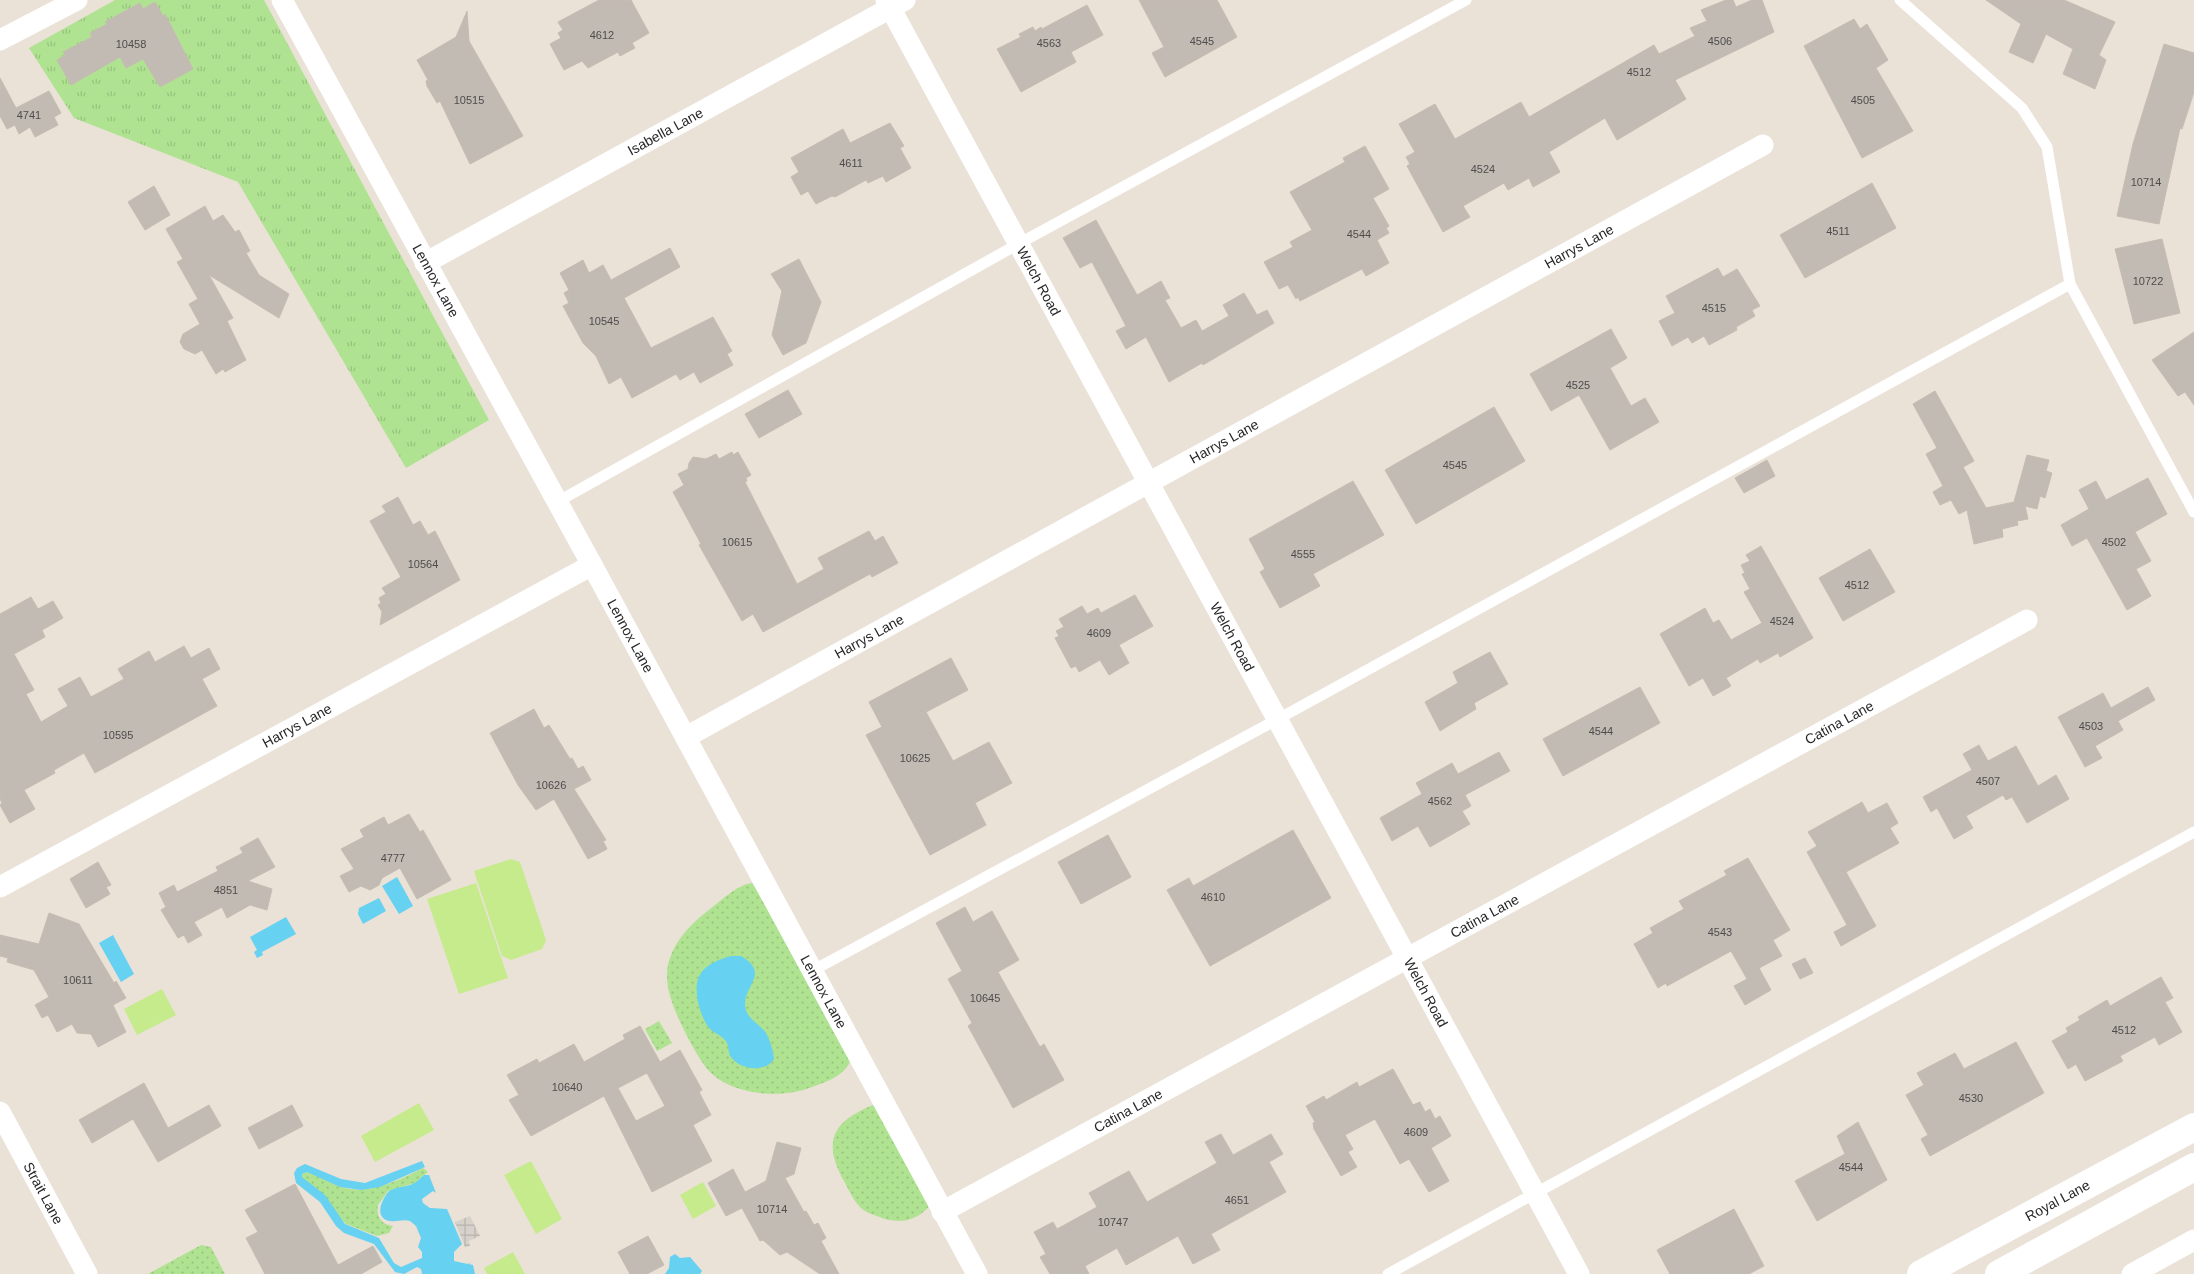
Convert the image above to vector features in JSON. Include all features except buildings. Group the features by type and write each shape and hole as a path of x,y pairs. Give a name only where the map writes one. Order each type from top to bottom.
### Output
{"main road":[{"name":"Royal Lane","path":"1921,1274 2194,1127"},
{"path":"1999,1274 2194,1167"}],"street":[{"path":"0,40 77,0"},
{"name":"Lennox Lane","path":"282,0 686,737 976,1274"},
{"name":"Isabella Lane","path":"425,263 894,3"},
{"name":"Welch Road","path":"894,3 1148,483 1409,958 1579,1274"},
{"name":"Harrys Lane","path":"686,737 1763,145"},
{"name":"Harrys Lane","path":"0,887 592,565"},
{"name":"Catina Lane","path":"942,1212 2027,620"},
{"name":"Strait Lane","path":"0,1112 87,1274"},
{"path":"2132,1274 2194,1240"}],"lane":[{"path":"557,502 1020,243 1466,0"},
{"path":"1900,0 2022,108 2047,146 2070,284 2194,512"},
{"path":"812,971 1278,719 2070,284"},
{"path":"1388,1274 2194,832"}],"green space":[{"path":"115,0 264,0 489,420 406,468 238,182 74,118 29,48"},
{"path":"511,859 520,862 546,940 542,949 511,960 502,956 474,871"},
{"path":"476,883 508,978 459,994 427,899"},
{"path":"752,883 782,926 852,1056 850,1063 842,1073 825,1082 800,1091 772,1094 758,1093 743,1090 718,1079 708,1070 690,1042 675,1010 668,988 668,965 674,948 684,933 730,893 746,884"},
{"path":"162,989 176,1015 137,1035 124,1009"},
{"path":"659,1021 672,1043 657,1051 645,1029"},
{"path":"419,1103 434,1130 375,1162 361,1136"},
{"path":"878,1104 931,1204 920,1215 907,1220 885,1219 868,1213 860,1207 839,1172 833,1154 834,1137 844,1122 862,1110"},
{"path":"531,1161 562,1219 536,1234 504,1175"},
{"path":"423,1168 428,1172 415,1183 388,1191 378,1205 378,1213 382,1222 393,1226 389,1233 377,1236 346,1224 302,1177 302,1174 307,1172 339,1186 360,1190 382,1186"},
{"path":"703,1182 716,1206 693,1219 680,1195"},
{"path":"201,1245 211,1247 225,1274 148,1274"},
{"path":"513,1252 525,1274 487,1274 484,1268"}],"shaded area":[{"path":"470,1216 480,1236 469,1241 470,1246 465,1247 455,1222"}],"water":[{"path":"397,877 413,906 399,914 382,886"},
{"path":"379,898 386,911 363,924 358,914 359,908"},
{"path":"286,917 296,934 262,952 263,955 257,958 254,952 257,950 250,937"},
{"path":"113,935 134,974 121,982 99,943"},
{"path":"731,956 741,956 754,969 755,975 745,1002 746,1010 750,1017 766,1033 774,1059 759,1068 746,1067 735,1061 730,1055 725,1040 709,1028 698,1001 697,986 701,973 710,964"},
{"path":"422,1161 425,1167 380,1187 361,1190 340,1187 307,1172 302,1174 302,1177 325,1195 345,1224 379,1238 394,1263 401,1267 422,1258 422,1252 418,1247 421,1238 416,1226 410,1221 390,1221 385,1219 380,1212 380,1208 389,1191 410,1185 424,1175 429,1175 436,1193 433,1191 422,1199 423,1203 430,1208 447,1209 462,1244 454,1252 454,1261 468,1264 471,1262 469,1264 473,1265 475,1274 422,1274 421,1269 417,1267 404,1274 395,1272 374,1244 344,1233 336,1226 320,1202 296,1183 294,1173 297,1168 305,1164 341,1179 365,1183"},
{"path":"675,1254 680,1258 690,1257 702,1271 700,1274 665,1274 669,1268 670,1257"}]}
